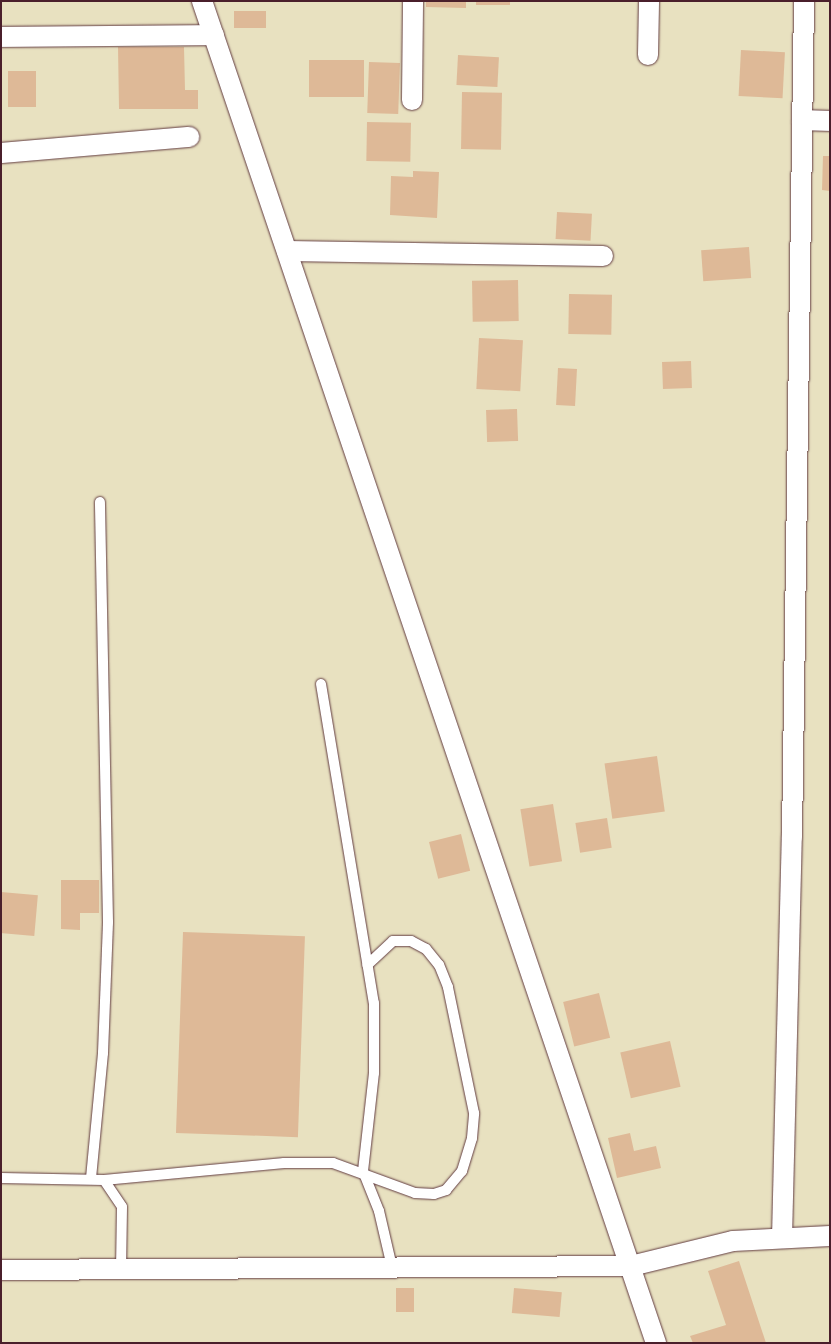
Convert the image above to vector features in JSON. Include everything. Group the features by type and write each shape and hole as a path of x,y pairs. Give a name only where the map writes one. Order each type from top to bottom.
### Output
{"street":[{"path":"202,1 656,1343"},
{"path":"412,100 413,1"},
{"path":"648,55 649,1"},
{"path":"782,1238 792,836 804,1"},
{"path":"1,37 214,35"},
{"path":"802,120 830,121"},
{"path":"1,154 189,138"},
{"path":"287,251 603,256"},
{"path":"1,1270 631,1266 733,1241 830,1236"}],"lane":[{"path":"91,1178 103,1053 108,922 100,502"},
{"path":"321,684 367,965 376,1033 363,1171 379,1211 392,1267"},
{"path":"1,1178 91,1178 104,1180 284,1163 333,1163 363,1171 415,1193 434,1194 446,1190 462,1171 472,1138 474,1113 448,988 439,966 426,949 411,941 393,941 367,965"},
{"path":"104,1180 122,1206 121,1269"}],"building":[{"path":"426,1 466,1 466,8 426,7"},
{"path":"476,1 510,1 510,5 476,5"},
{"path":"234,11 266,11 266,28 234,28"},
{"path":"118,47 184,47 185,90 198,90 198,109 119,109"},
{"path":"741,50 785,52 783,98 739,96"},
{"path":"458,55 499,57 497,87 456,85"},
{"path":"309,60 364,60 364,97 309,97"},
{"path":"369,62 400,63 398,114 367,113"},
{"path":"8,71 36,71 36,107 8,107"},
{"path":"462,92 502,93 501,150 461,149"},
{"path":"367,122 411,123 410,162 366,161"},
{"path":"823,156 830,156 830,191 822,190"},
{"path":"413,171 439,172 437,218 390,215 391,176 413,177"},
{"path":"557,212 592,214 591,241 556,239"},
{"path":"749,247 751,278 703,281 701,250"},
{"path":"518,280 519,321 473,322 472,281"},
{"path":"569,294 612,295 611,335 568,334"},
{"path":"479,338 523,340 520,391 476,389"},
{"path":"691,361 692,388 663,389 662,362"},
{"path":"558,368 577,369 575,406 556,405"},
{"path":"517,409 518,441 487,442 486,410"},
{"path":"657,756 665,811 612,819 605,763"},
{"path":"553,804 562,861 529,866 520,809"},
{"path":"607,818 612,848 580,853 575,823"},
{"path":"461,834 470,871 438,879 429,842"},
{"path":"61,880 99,880 99,913 80,913 80,930 61,929"},
{"path":"1,892 38,895 34,936 1,933"},
{"path":"183,932 305,936 298,1137 176,1133"},
{"path":"599,993 610,1038 574,1047 563,1002"},
{"path":"670,1041 681,1087 631,1098 620,1052"},
{"path":"630,1133 634,1151 656,1146 661,1168 617,1178 608,1138"},
{"path":"739,1261 766,1343 693,1343 690,1336 726,1325 708,1271"},
{"path":"396,1288 414,1288 414,1312 396,1312"},
{"path":"514,1288 562,1292 560,1317 512,1313"}]}
